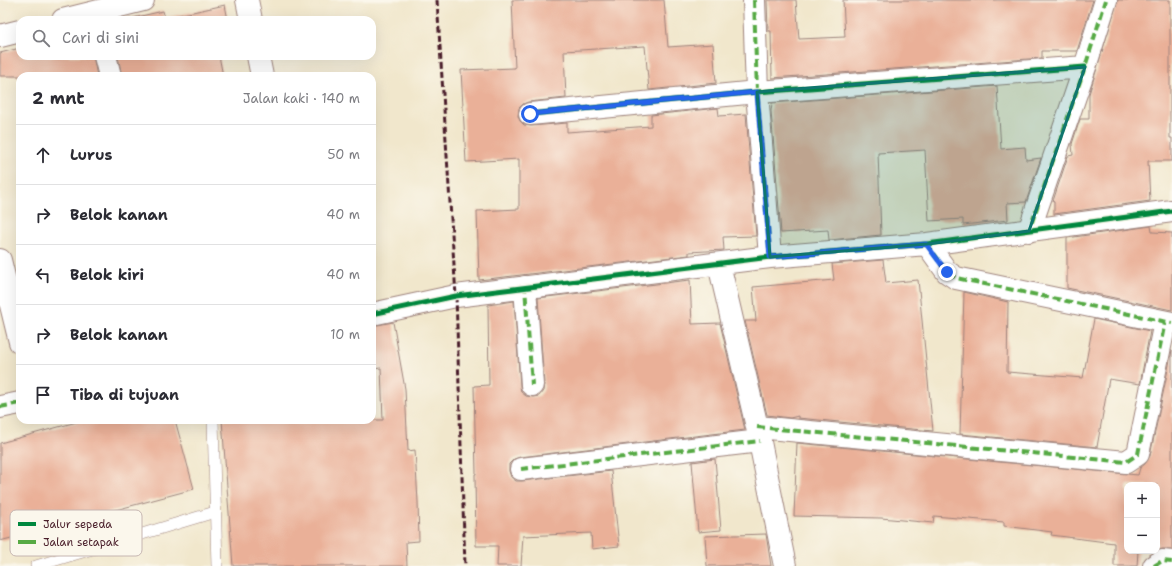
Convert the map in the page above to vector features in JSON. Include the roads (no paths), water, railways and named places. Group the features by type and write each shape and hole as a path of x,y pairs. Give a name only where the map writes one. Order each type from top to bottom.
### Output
{"street":[{"path":"76,16 143,0"},
{"path":"247,0 250,16"},
{"path":"754,0 757,92 770,257"},
{"path":"1029,231 1085,68 1106,0"},
{"path":"0,36 16,32"},
{"path":"106,60 109,72"},
{"path":"259,60 261,72"},
{"path":"530,114 757,92 1085,68"},
{"path":"376,313 456,296 525,287 770,257 926,244 1172,211"},
{"path":"521,469 758,434 1126,462 1138,454 1169,322 956,278 947,272 926,244"},
{"path":"0,260 16,326"},
{"path":"719,264 758,434 785,566"},
{"path":"525,287 532,385"},
{"path":"0,407 16,404"},
{"path":"1154,566 1162,561 1172,562"}],"lane":[{"path":"213,424 217,566"},
{"path":"142,534 215,512"},
{"path":"36,566 69,556"}],"railway":[{"path":"437,0 456,296 465,566"}]}
